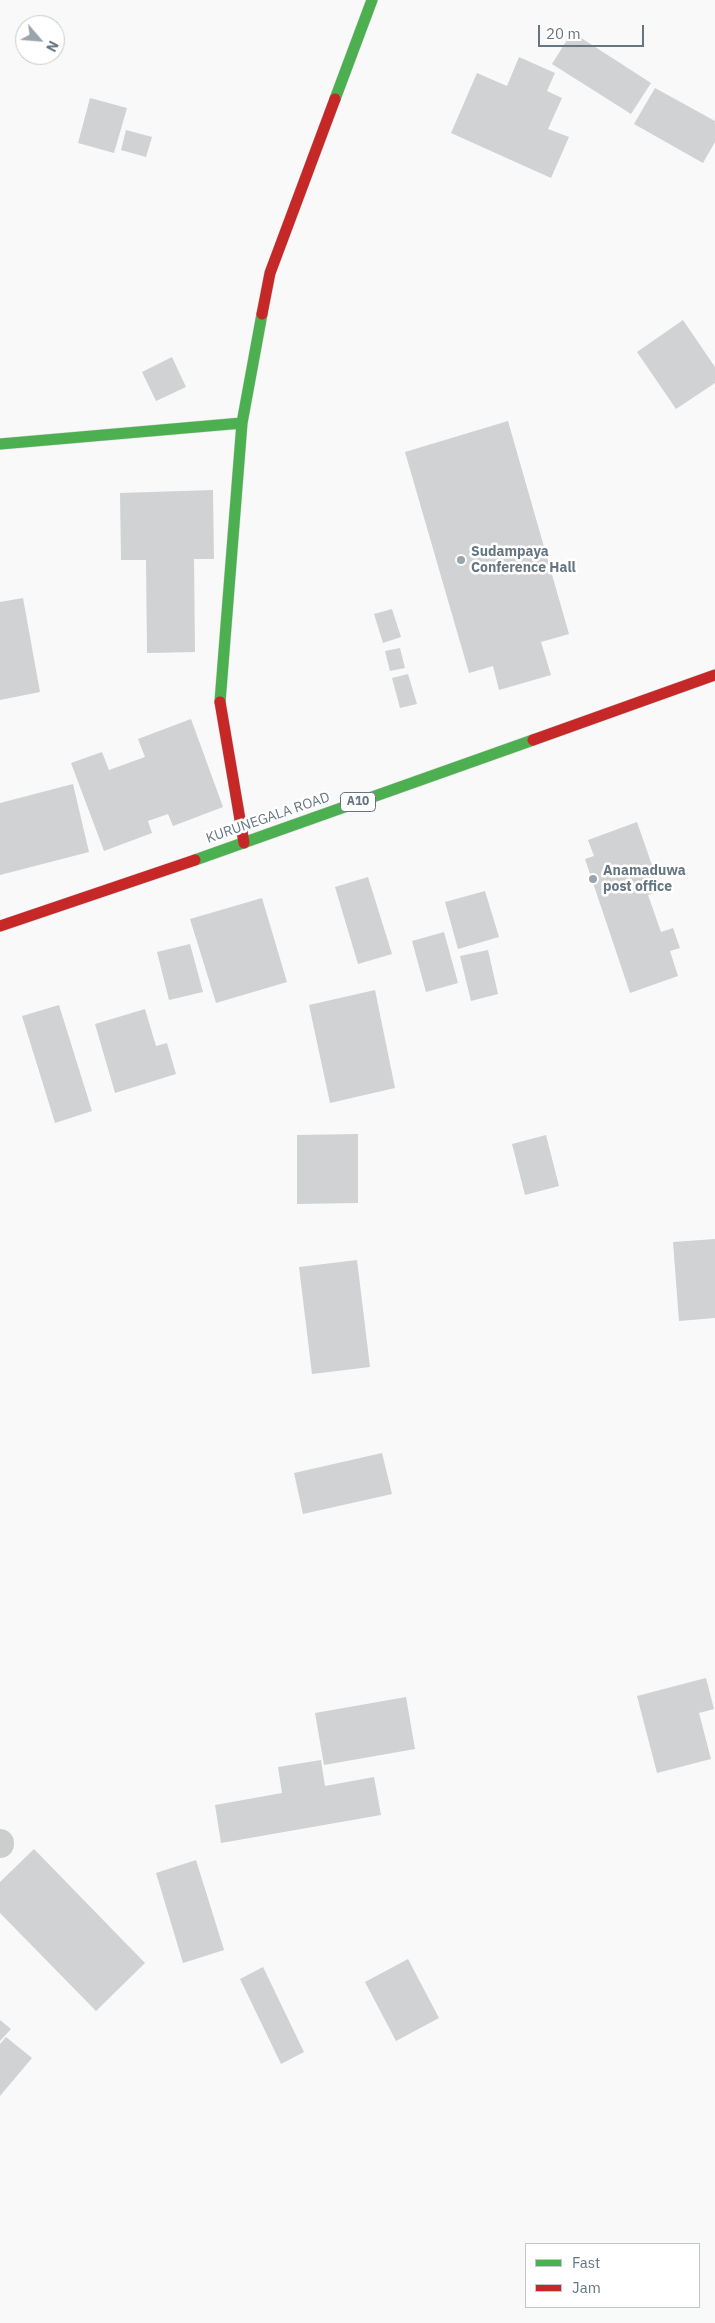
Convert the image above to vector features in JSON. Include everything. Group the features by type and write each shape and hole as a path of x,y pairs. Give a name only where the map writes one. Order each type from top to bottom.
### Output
{"main road":[{"path":"244,843 219,697 242,423 270,273 372,0"},
{"path":"0,444 242,423"},
{"name":"KURUNEGALA ROAD","path":"0,926 244,843 715,675"}],"building":[{"path":"572,32 651,83 631,114 552,64"},
{"path":"519,57 555,73 547,91 562,98 548,129 569,137 551,178 451,133 477,73 507,86"},
{"path":"655,88 715,121 715,142 703,163 634,124"},
{"path":"90,98 127,108 114,153 78,143"},
{"path":"126,130 152,137 146,157 121,150"},
{"path":"683,320 715,367 715,383 676,409 637,352"},
{"path":"172,357 186,387 156,401 142,372"},
{"path":"508,421 569,634 541,642 551,675 499,690 493,666 469,673 405,452"},
{"path":"213,490 214,559 194,559 195,652 147,653 146,560 121,560 120,493"},
{"path":"23,598 40,692 0,700 0,602"},
{"path":"392,609 401,637 383,643 374,614"},
{"path":"400,648 405,668 390,671 385,651"},
{"path":"408,674 417,704 400,708 392,678"},
{"path":"191,719 223,807 173,826 168,814 148,821 152,833 104,851 71,763 102,752 109,770 145,757 138,739"},
{"path":"73,784 89,852 0,875 0,803"},
{"path":"637,822 661,891 648,895 661,932 673,928 680,948 670,951 678,976 630,993 585,859 594,856 588,840"},
{"path":"368,877 392,954 358,964 335,887"},
{"path":"485,891 499,937 458,949 445,902"},
{"path":"262,898 287,982 216,1003 190,919"},
{"path":"444,932 458,983 426,992 412,941"},
{"path":"190,944 203,992 169,1000 157,952"},
{"path":"488,950 498,994 471,1001 460,956"},
{"path":"375,990 395,1088 330,1103 309,1005"},
{"path":"59,1005 92,1111 55,1123 22,1016"},
{"path":"145,1009 156,1046 167,1043 176,1074 115,1093 95,1024"},
{"path":"358,1134 358,1203 297,1204 297,1135"},
{"path":"546,1135 559,1186 525,1195 512,1144"},
{"path":"715,1239 715,1318 679,1321 673,1242"},
{"path":"357,1260 370,1367 312,1374 299,1267"},
{"path":"382,1453 392,1494 303,1514 294,1473"},
{"path":"706,1678 714,1709 699,1713 711,1759 657,1773 637,1696"},
{"path":"406,1697 415,1749 324,1765 315,1713"},
{"path":"321,1760 325,1786 374,1777 381,1815 221,1843 215,1805 282,1793 278,1767"},
{"path":"34,1849 145,1963 96,2011 0,1913 0,1882"},
{"path":"196,1860 224,1950 183,1963 156,1873"},
{"path":"408,1959 439,2018 396,2041 365,1982"},
{"path":"263,1967 304,2052 281,2064 240,1979"},
{"path":"0,2020 11,2029 0,2041"},
{"path":"6,2037 32,2058 0,2096 0,2044"}],"traffic: fast":[{"path":"335,99 372,0"},
{"path":"220,702 242,423 262,314"},
{"path":"0,444 242,423"},
{"path":"195,860 533,740"}],"traffic: jam":[{"path":"262,314 270,273 335,99"},
{"path":"533,740 715,675"},
{"path":"220,702 244,843"},
{"path":"0,926 195,860"}],"place":[{"name":"Sudampaya Conference Hall","path":"461,560"},
{"name":"Anamaduwa post office","path":"593,879"}]}
